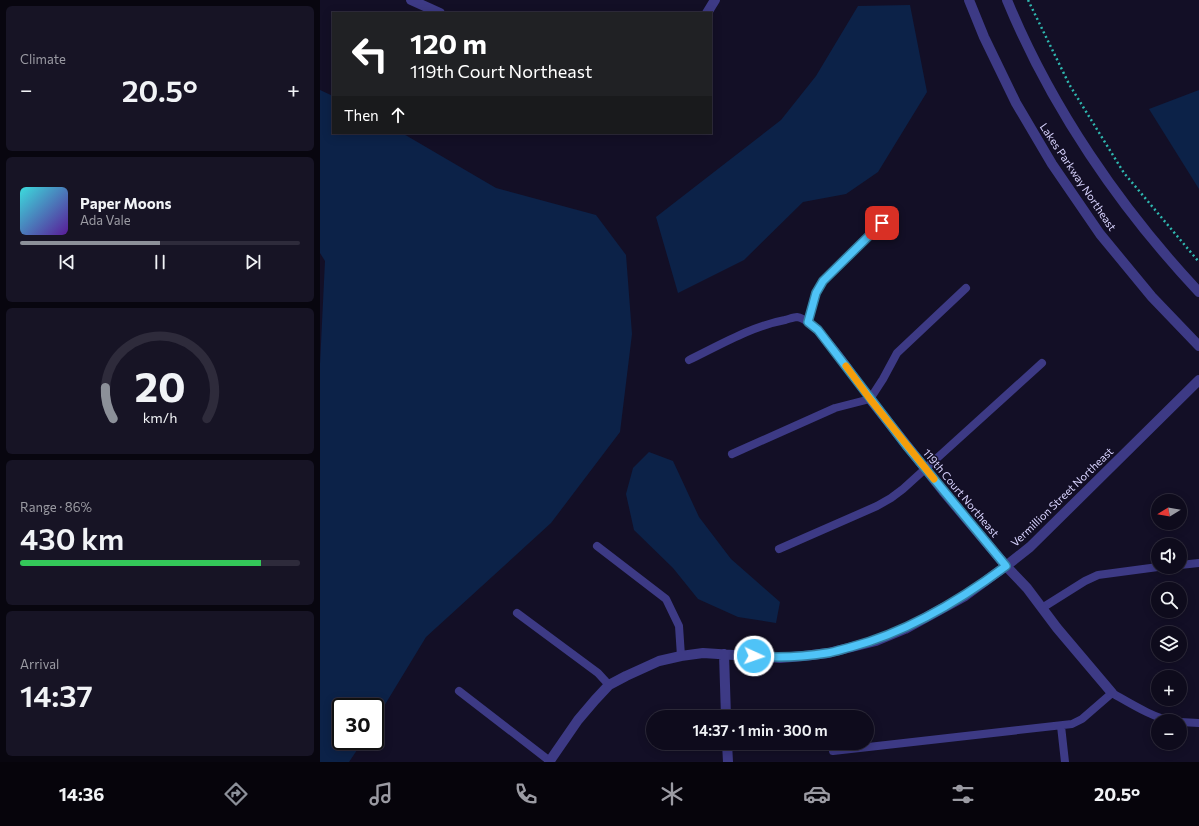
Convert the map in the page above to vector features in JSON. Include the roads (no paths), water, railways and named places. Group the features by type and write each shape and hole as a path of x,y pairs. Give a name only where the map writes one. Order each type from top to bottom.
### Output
{"street":[{"path":"412,0 438,12"},
{"path":"708,12 715,0"},
{"name":"Lakes Parkway Northeast","path":"969,0 984,37 1016,103 1052,164 1100,234 1152,297 1199,346"},
{"name":"Lakes Parkway Northeast","path":"1007,0 1015,20 1048,85 1083,145 1128,209 1180,272 1199,292"},
{"name":"Vermillion Street Northeast","path":"550,762 578,720 609,685 659,662 681,656 703,653 780,658 828,653 876,641 905,629 965,596 1030,547 1199,380"},
{"name":"119th Court Northeast","path":"870,399 926,469 1006,566 1027,588 1112,693"},
{"path":"724,654 726,710"},
{"path":"727,750 728,762"}],"lane":[{"path":"808,322 816,293 823,281 882,223"},
{"path":"732,454 835,408 870,399 897,354 966,288"},
{"path":"689,360 771,322 798,317 808,322 818,330 870,399"},
{"path":"779,549 877,506 891,498 926,469 1042,363"},
{"path":"597,546 666,599 679,626 681,656"},
{"path":"1187,564 1199,563"},
{"path":"1042,608 1085,581 1098,575 1151,568"},
{"path":"517,613 598,672 609,685"},
{"path":"459,692 550,762"},
{"path":"833,751 1072,724 1082,719 1112,693 1133,706 1152,714"},
{"path":"1187,722 1199,722"},
{"path":"1061,726 1065,762"}],"water":[{"path":"910,5 927,92 878,172 846,194 803,202 744,260 678,293 656,217 781,120 816,76 858,6"},
{"path":"320,90 332,96 332,134 404,134 496,188 596,215 626,255 632,334 620,432 551,523 426,637 384,706 384,698 332,698 332,750 357,750 349,762 320,762 320,364 325,261 320,253"},
{"path":"1199,90 1199,189 1149,109"},
{"path":"649,452 673,461 699,517 731,559 780,602 776,623 738,617 698,599 673,568 634,530 626,494 633,468"}]}
